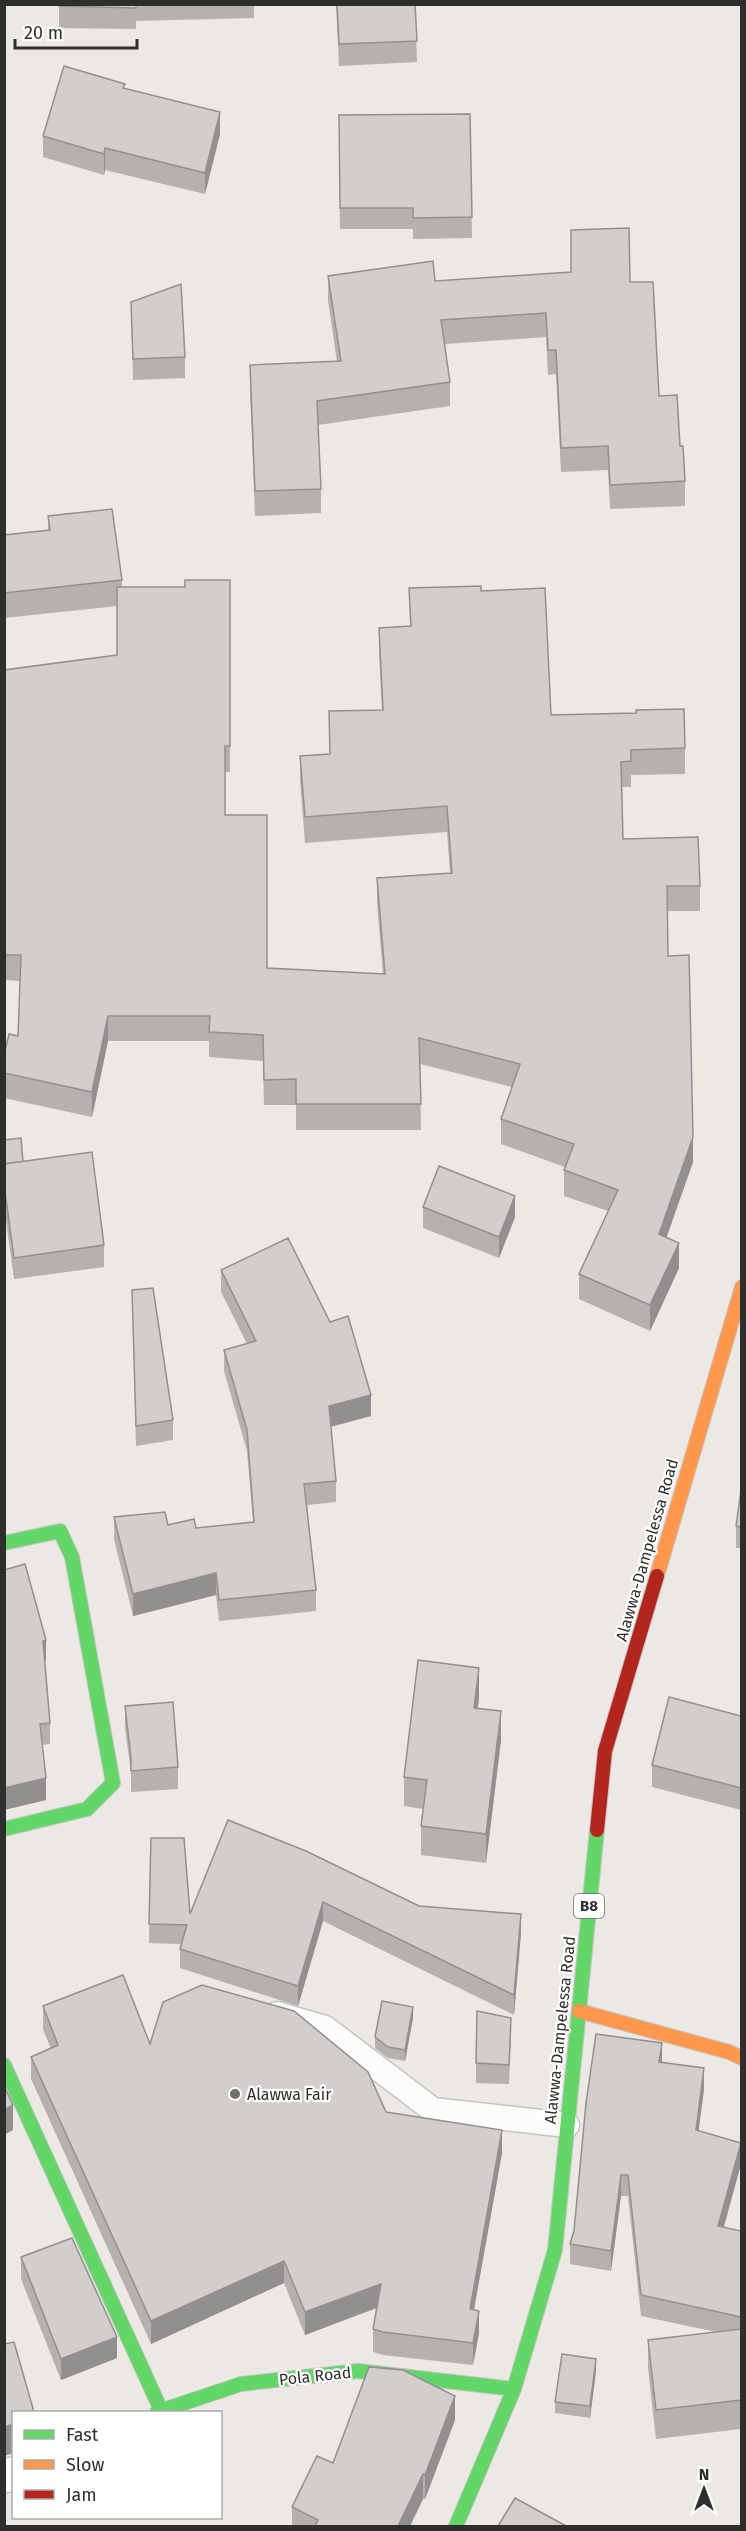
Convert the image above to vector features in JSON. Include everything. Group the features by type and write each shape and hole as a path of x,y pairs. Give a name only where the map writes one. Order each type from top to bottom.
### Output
{"street":[{"name":"Alawwa-Dampelessa Road","path":"456,2526 513,2390 555,2250 605,1751 741,1287"},
{"path":"4,1543 60,1531 72,1557 113,1783 87,1809 4,1829"},
{"path":"579,2011 737,2055"},
{"path":"4,2065 159,2411"},
{"name":"Pola Road","path":"159,2411 241,2384 358,2371 513,2390"}],"lane":[{"path":"259,2009 325,2028 433,2110 567,2126"}],"building":[{"path":"59,4 136,4 136,8 59,6"},
{"path":"337,4 415,4 417,41 339,44"},
{"path":"64,66 125,84 123,88 220,112 205,173 105,148 104,154 43,136"},
{"path":"470,114 472,217 413,218 413,208 340,208 339,115"},
{"path":"629,228 630,282 653,282 659,396 677,395 685,481 610,485 608,446 561,448 556,350 548,350 546,313 441,320 450,382 317,401 321,489 255,491 250,365 341,361 328,276 433,261 435,281 571,272 571,230"},
{"path":"181,284 185,357 133,359 131,302"},
{"path":"112,509 122,580 4,593 4,535 50,530 48,516"},
{"path":"185,580 230,580 230,746 225,746 225,815 267,815 267,968 385,974 377,878 452,873 447,806 305,817 300,756 330,754 329,711 383,710 379,628 411,626 409,588 481,586 481,591 545,588 551,715 636,713 636,710 684,709 685,748 631,750 631,761 621,762 623,839 698,837 700,886 667,886 668,956 689,955 693,1137 659,1234 679,1243 650,1305 579,1274 618,1190 564,1170 574,1144 501,1119 520,1064 419,1038 421,1104 296,1104 296,1079 264,1080 263,1035 209,1032 210,1016 108,1016 92,1092 4,1073 4,1055 9,1034 18,1036 21,955 4,955 4,670 117,655 117,587 185,587"},
{"path":"21,1138 23,1162 4,1164 4,1140"},
{"path":"92,1152 104,1245 14,1258 4,1184 4,1164"},
{"path":"439,1166 515,1196 499,1237 423,1207"},
{"path":"288,1238 330,1322 348,1316 371,1395 329,1406 336,1481 304,1484 316,1590 219,1600 216,1573 133,1594 114,1517 165,1512 168,1525 194,1519 196,1528 254,1522 247,1430 224,1350 256,1341 221,1270"},
{"path":"153,1288 173,1420 136,1426 132,1290"},
{"path":"741,1490 741,1527 736,1526"},
{"path":"25,1564 46,1640 43,1641 50,1723 40,1724 46,1778 4,1788 4,1570"},
{"path":"418,1660 479,1668 474,1708 501,1711 486,1834 421,1826 427,1780 404,1777"},
{"path":"669,1697 741,1716 741,1788 652,1765"},
{"path":"173,1702 178,1767 131,1771 125,1706"},
{"path":"228,1820 306,1851 419,1906 521,1914 514,1995 323,1902 298,1986 180,1949 187,1925 149,1924 151,1838 184,1838 190,1914"},
{"path":"123,1975 150,2044 163,2002 202,1985 294,2011 368,2072 386,2112 502,2130 470,2309 479,2311 473,2343 373,2329 381,2284 305,2312 284,2261 151,2321 31,2057 58,2045 43,2006"},
{"path":"382,2001 413,2007 405,2050 388,2047 375,2037"},
{"path":"477,2011 511,2018 509,2065 476,2063"},
{"path":"596,2034 662,2043 659,2062 704,2068 696,2130 741,2143 718,2226 741,2231 741,2317 641,2295 628,2175 621,2175 611,2251 570,2244 574,2231 586,2103"},
{"path":"4,2086 13,2105 4,2110"},
{"path":"72,2238 117,2337 61,2359 21,2257"},
{"path":"741,2329 741,2400 656,2410 648,2340"},
{"path":"14,2342 34,2411 12,2411 12,2425 4,2427 4,2344"},
{"path":"562,2354 596,2359 590,2406 555,2402"},
{"path":"369,2367 403,2370 455,2396 425,2475 423,2474 398,2526 315,2526 318,2520 292,2507 317,2456 333,2463"},
{"path":"515,2498 566,2526 498,2526"}],"traffic: fast":[{"path":"4,1543 60,1531 72,1557 113,1783 87,1809 4,1829"},
{"path":"456,2526 514,2389 555,2250 597,1830"},
{"path":"4,2065 161,2410"},
{"path":"160,2411 241,2384 358,2371 514,2389"}],"traffic: slow":[{"path":"657,1576 742,1287"},
{"path":"579,2011 729,2052 742,2058"}],"traffic: jam":[{"path":"597,1830 605,1751 657,1576"}],"place":[{"name":"Alawwa Fair","path":"235,2094"}]}
